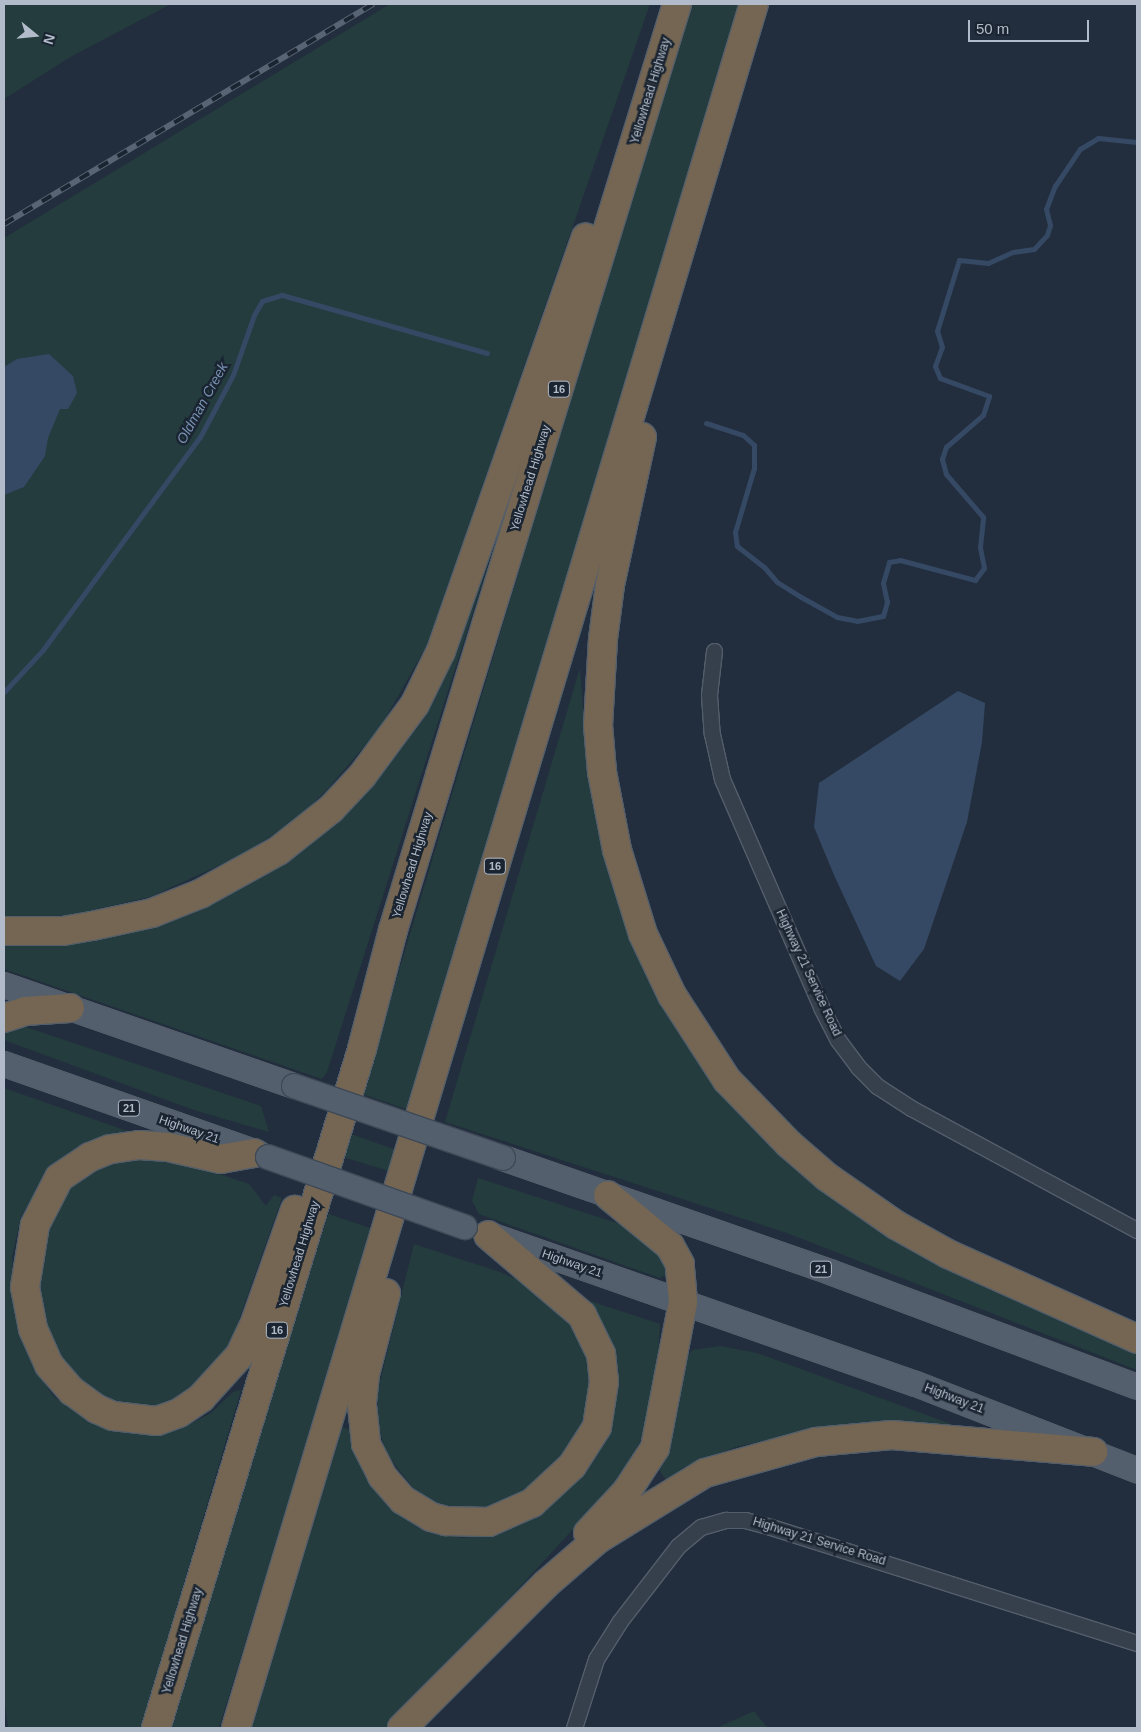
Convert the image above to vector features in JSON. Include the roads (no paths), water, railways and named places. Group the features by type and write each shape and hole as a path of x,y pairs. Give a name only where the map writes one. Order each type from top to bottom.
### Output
{"highway":[{"path":"4,932 63,931 152,913 226,882 278,851 331,809 391,740 415,704 441,651 463,596 630,112 672,4"},
{"name":"Yellowhead Highway","path":"156,1728 362,1050 393,930 677,4"},
{"name":"16","path":"236,1728 754,4"},
{"path":"677,258 684,283 634,466 610,585 599,684 598,725 609,816 643,934 686,1021 727,1080 789,1144 827,1177 896,1225 948,1254 1137,1339"},
{"path":"261,1155 221,1159 168,1147 139,1145 110,1149 72,1166 48,1195 35,1225 27,1266 25,1287 33,1329 49,1365 60,1380 98,1409 130,1420 157,1421 179,1413 208,1392 240,1355 256,1320 393,930"},
{"path":"4,1018 25,1011 70,1008"},
{"path":"402,1728 546,1584 627,1492 655,1448 683,1302 680,1264 670,1246 608,1195"},
{"path":"384,1239 392,1268 365,1374 362,1405 366,1444 382,1476 403,1500 431,1517 469,1524 489,1522 510,1515 532,1504 561,1478 583,1453 597,1427 604,1382 601,1354 582,1315 477,1231"},
{"path":"546,1584 598,1539 705,1473 816,1442 892,1435 1092,1452"}],"main road":[{"name":"21","path":"4,986 830,1272 1137,1387"},
{"name":"Highway 21","path":"4,1064 916,1384 1137,1470"}],"street":[{"name":"Highway 21 Service Road","path":"714,651 709,695 712,734 722,779 821,1007 848,1053 877,1086 911,1108 1137,1230"},
{"name":"Highway 21 Service Road","path":"574,1728 596,1659 620,1622 678,1546 701,1527 726,1520 745,1520 771,1527 1137,1643"}],"water":[{"path":"49,354 73,376 77,393 68,409 60,409 48,438 45,456 24,487 4,495 4,367 17,359"},
{"path":"958,691 985,703 982,742 967,822 924,949 900,981 876,966 814,827 819,783"}],"waterway":[{"name":"Oldman Creek","path":"706,423 743,435 754,445 754,468 735,532 737,546 764,567 777,582 801,597 837,617 857,621 883,616 887,602 883,583 889,562 900,560 975,580 984,568 980,547 983,517 946,474 942,459 946,447 983,415 989,396 940,378 935,366 942,347 937,331 959,260 988,263 1013,252 1034,249 1047,235 1050,225 1046,209 1055,186 1080,149 1098,138 1137,142"},
{"name":"Oldman Creek","path":"4,692 42,651 200,437 233,375 254,315 262,301 282,295 487,353"}],"railway":[{"path":"4,224 373,4"}]}
